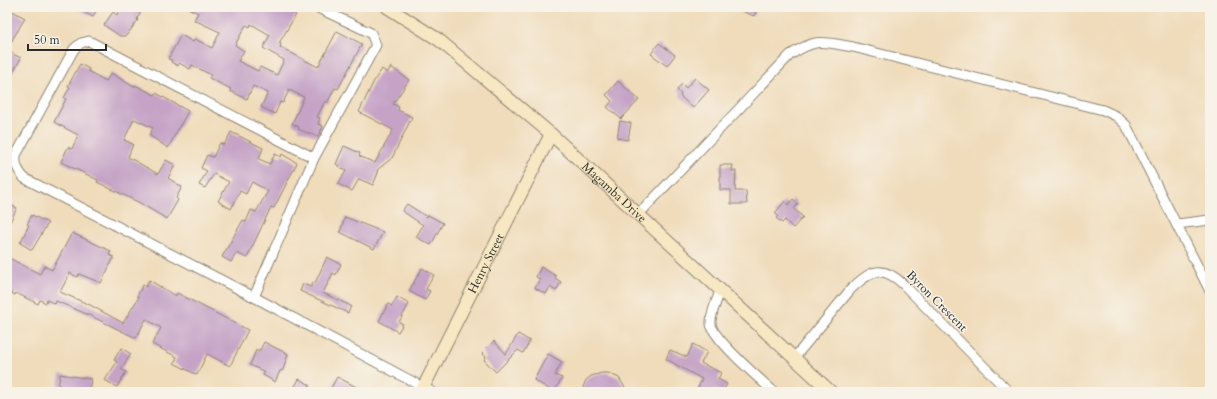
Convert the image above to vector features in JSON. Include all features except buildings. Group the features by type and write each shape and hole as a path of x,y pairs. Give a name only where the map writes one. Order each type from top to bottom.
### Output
{"street":[{"path":"254,297 314,158 376,45 371,33 316,7"},
{"name":"Magamba Drive","path":"387,7 439,40 551,134 831,392"},
{"path":"639,214 790,55 805,46 818,41 853,47 1103,110 1116,116 1126,125 1210,291"},
{"path":"314,158 89,42 81,43 74,49 16,155 17,170 24,178 254,297 425,390"},
{"name":"Henry Street","path":"425,390 551,134"},
{"path":"1177,224 1210,220"},
{"name":"Byron Crescent","path":"794,357 856,284 871,273 886,271 895,276 1009,392"},
{"path":"720,291 712,319 713,331 723,343 774,392"}]}
